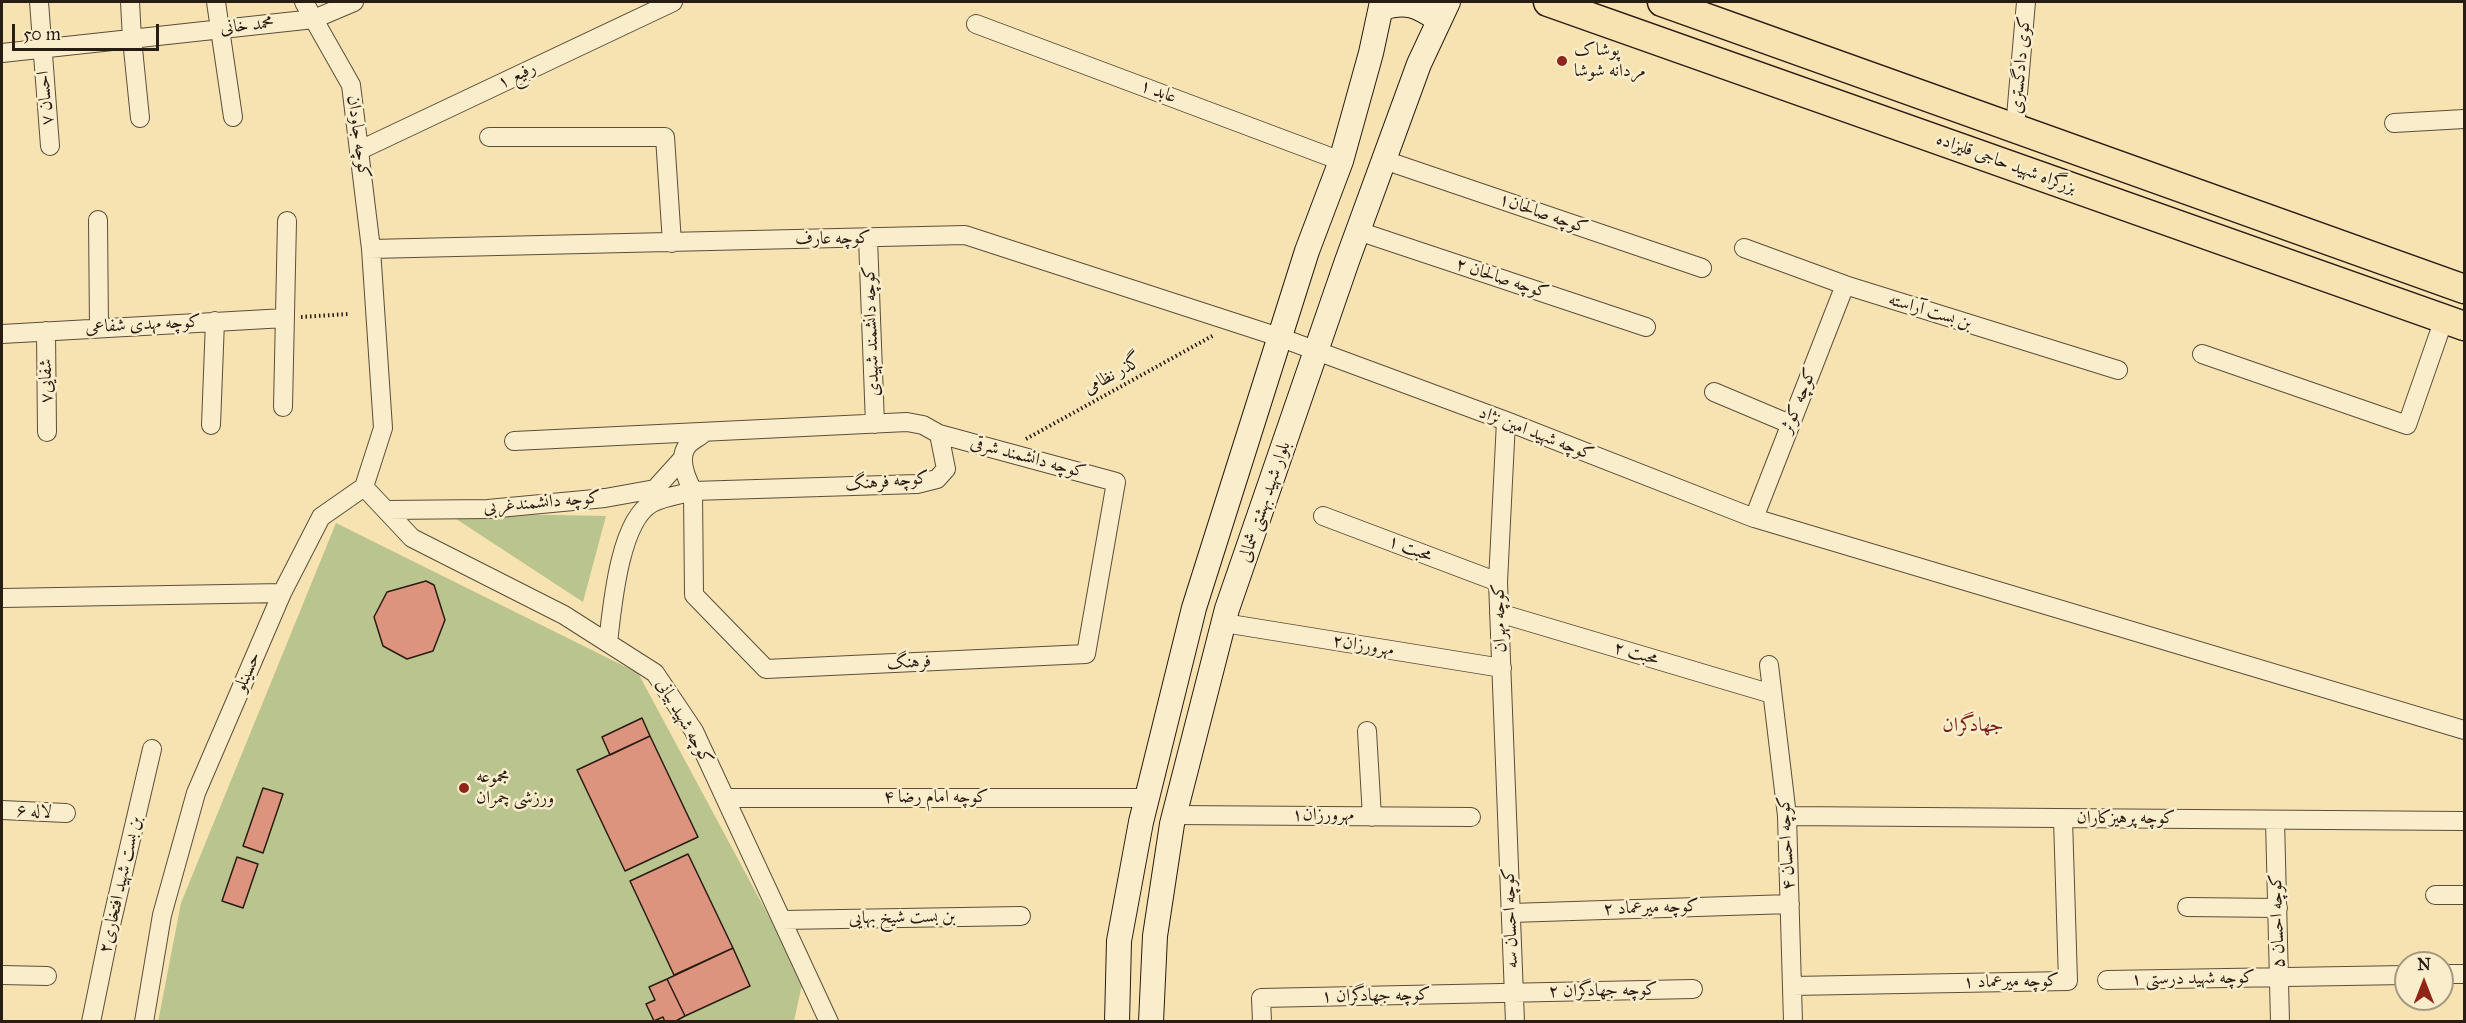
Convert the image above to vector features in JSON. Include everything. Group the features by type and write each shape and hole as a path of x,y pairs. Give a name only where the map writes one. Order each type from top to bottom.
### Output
{"highway":[{"name":"بزرگراه شهید حاجی قلیزاده","path":"1548,2 2454,323"},
{"name":"بزرگراه شهید حاجی قلیزاده","path":"1662,2 2464,289"}],"main road":[{"path":"1382,5 1397,3 1444,11"},
{"name":"بلوار شهید بهشتی شمالی","path":"1113,1018 1119,941 1148,798 1194,608 1307,251 1341,161 1382,5"},
{"name":"بلوار شهید بهشتی شمالی","path":"1151,1022 1155,936 1174,815 1224,623 1358,231 1419,64 1444,11"}],"street":[{"name":"احسان ۷","path":"39,2 50,146"},
{"path":"130,2 140,117"},
{"path":"216,2 233,117"},
{"name":"کوچه جاودان","path":"304,2 351,85 360,150 371,249 383,428 364,487"},
{"name":"محمد خانی","path":"2,53 314,19 354,2"},
{"name":"رفیع ۱","path":"360,150 674,2"},
{"name":"کوی دادگستری","path":"2015,128 2026,2"},
{"name":"عابد ۱","path":"976,24 1341,161"},
{"path":"2394,123 2464,119"},
{"path":"489,138 665,137 672,243"},
{"name":"کوچه صالحان۱","path":"1384,160 1702,268"},
{"path":"98,220 99,328"},
{"path":"283,407 287,221"},
{"name":"کوچه صالحان ۲","path":"1358,231 1646,327"},
{"name":"کوچه عارف","path":"371,249 965,235 1279,337"},
{"name":"کوچه دانشمند شهیدی","path":"868,239 875,424"},
{"name":"بن بست آراسته","path":"1744,248 1845,285 2118,370"},
{"name":"کوچه کوثر","path":"1754,518 1845,285"},
{"name":"کوچه مهدی شفاعی","path":"2,334 285,318"},
{"path":"211,425 215,321"},
{"path":"2202,354 2407,425 2454,323"},
{"name":"شفایی۷","path":"46,331 47,432"},
{"name":"کوچه شهید امین نژاد","path":"1279,337 1754,518 2464,729"},
{"path":"1714,392 1790,424"},
{"path":"514,441 907,422 923,425 939,434"},
{"name":"کوچه مهران","path":"1506,422 1498,582 1508,815"},
{"path":"608,643 614,584 633,522 651,503 693,491 685,477 683,458 688,445 704,433"},
{"name":"کوچه دانشمند شرقی","path":"939,434 1116,482"},
{"name":"کوچه فرهنگ","path":"693,491 916,484 937,479 946,469 939,434"},
{"name":"کوچه دانشمندغربی","path":"386,510 488,509 605,498 655,489 683,458"},
{"name":"فرهنگ","path":"693,491 694,595 766,669 1086,654 1116,482"},
{"name":"کوچه شهید بیانی","path":"364,487 412,538 564,615 655,673 694,731 829,1022"},
{"name":"حسینلو","path":"144,1022 162,915 196,793 282,593 321,517 364,487"},
{"name":"محبت ۱","path":"1323,516 1498,582"},
{"path":"2,598 282,593"},
{"name":"محبت ۲","path":"1499,613 1772,694"},
{"name":"مهرورزان۲","path":"1224,623 1502,668"},
{"name":"کوچه احسان ۴","path":"1769,665 1787,816 1793,1022"},
{"path":"1367,731 1371,817"},
{"name":"بن بست شهید افتخاری۲","path":"91,1022 152,749"},
{"name":"کوچه امام رضا ۴","path":"725,798 1148,798"},
{"name":"لاله ۶","path":"2,810 66,813"},
{"name":"مهرورزان۱","path":"1174,815 1471,817"},
{"name":"کوچه احسان سه","path":"1508,815 1515,1022"},
{"name":"کوچه پرهیزکاران","path":"1787,816 2464,821"},
{"name":"کوچه میرعماد ۱","path":"1792,986 2068,981 2063,819"},
{"name":"کوچه احسان ۵","path":"2275,820 2280,1022"},
{"path":"2435,895 2464,895"},
{"name":"کوچه میرعماد ۲","path":"1511,913 1790,904"},
{"path":"2187,907 2278,908"},
{"name":"بن بست شیخ بهایی","path":"782,920 1021,916"},
{"path":"2,975 47,976"},
{"name":"کوچه شهید درستی ۱","path":"2107,980 2394,975"},
{"name":"کوچه جهادگران ۲","path":"1514,993 1693,989"},
{"name":"کوچه جهادگران ۱","path":"1262,1022 1261,998 1514,993"}],"path":[{"path":"285,318 348,315"},
{"name":"گذر نظامی","path":"1004,452 1235,323"}],"green space":[{"path":"447,513 606,516 583,602"},
{"name":"مجموعه ورزشی چمران","path":"336,523 638,673 803,980 794,1021 158,1022 181,903"}],"building":[{"path":"426,581 434,585 445,620 433,651 407,659 383,646 374,617 387,592"},
{"path":"642,718 650,736 610,755 602,737"},
{"path":"650,736 698,837 625,871 577,770"},
{"path":"263,788 283,794 263,853 243,846"},
{"path":"688,854 733,948 674,975 630,881"},
{"path":"237,857 258,864 243,908 222,901"},
{"path":"733,948 750,986 685,1016 667,979"},
{"path":"667,979 685,1016 674,1022 665,1022 663,1017 654,1021 646,1004 655,1000 649,987"}],"place":[{"name":"پوشاک مردانه شوشا","path":"1562,61"},
{"name":"مجموعه ورزشی چمران","path":"464,788"}],"district":[{"name":"جهادگران","path":"1973,726"}]}
